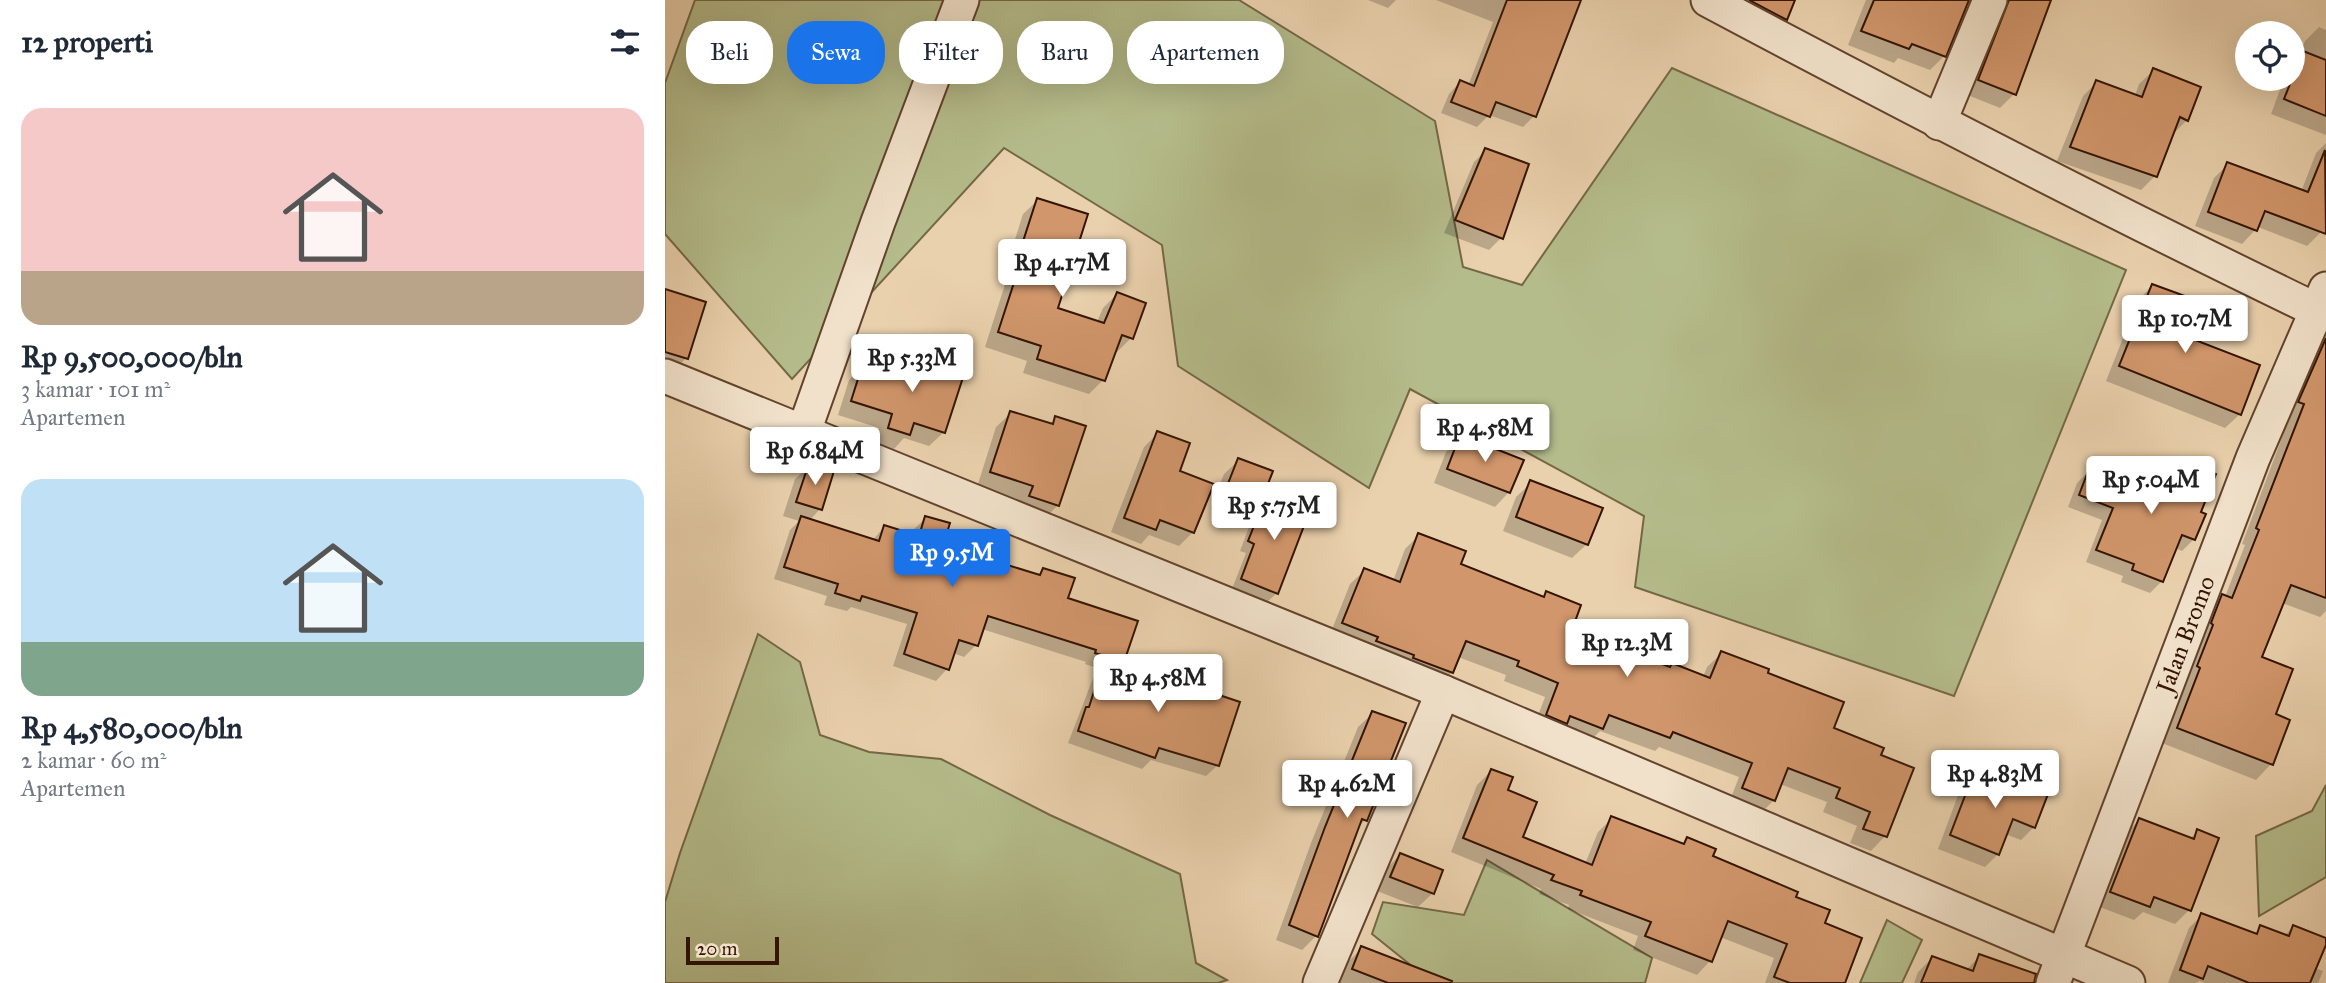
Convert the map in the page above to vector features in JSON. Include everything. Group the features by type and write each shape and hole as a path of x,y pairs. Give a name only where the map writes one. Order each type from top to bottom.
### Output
{"street":[{"path":"803,434 878,222 962,0"},
{"path":"1708,0 2127,218 2321,300"},
{"path":"1940,123 1990,0"},
{"name":"Jalan Bromo","path":"2058,970 2253,458 2321,300"},
{"path":"665,376 1443,692 2058,970 2128,983"},
{"path":"1320,983 1443,692"}],"green space":[{"path":"695,0 1239,0 1273,21 1127,21 1127,84 1284,84 1284,28 1435,121 1463,267 1522,285 1672,68 2126,270 1954,696 1635,587 1644,516 1410,389 1369,488 1178,366 1162,245 1004,148 792,379 665,234 665,83 686,25 686,84 773,84 773,21 687,21"},
{"path":"758,634 800,662 820,735 869,752 941,759 1050,815 1180,874 1196,963 1227,980 1218,983 665,983 665,902"},
{"path":"2326,785 2326,877 2259,916 2256,836 2312,811"},
{"path":"1487,860 1652,958 1645,983 1433,983 1372,934 1383,902 1464,915"},
{"path":"1887,920 1922,940 1902,983 1860,983"}],"building":[{"path":"1507,0 1581,0 1536,117 1496,102 1490,117 1451,102 1460,80 1474,86"},
{"path":"1749,0 1795,0 1787,20"},
{"path":"1874,0 1969,0 1946,57 1912,44 1909,49 1861,31"},
{"path":"2009,0 2051,0 2016,95 1978,80"},
{"path":"2305,52 2326,60 2326,116 2284,99 2287,91 2305,91"},
{"path":"2153,68 2201,87 2188,121 2180,117 2157,177 2070,147 2096,80 2142,97"},
{"path":"1485,148 1529,164 1503,239 1455,220"},
{"path":"2325,150 2326,234 2265,211 2257,231 2208,212 2227,162 2308,192"},
{"path":"1037,198 1088,214 1058,308 1104,323 1117,292 1146,303 1133,339 1122,335 1105,381 1037,359 1041,346 998,332 1022,258 1018,257"},
{"path":"2152,284 2196,300 2182,335 2260,365 2241,415 2119,366"},
{"path":"665,289 706,302 688,359 665,352"},
{"path":"2326,338 2326,598 2291,585 2262,657 2293,669 2276,714 2290,720 2273,765 2177,728 2200,668 2197,666 2222,594 2232,598 2259,530 2256,528 2304,404 2298,402"},
{"path":"910,360 940,369 943,360 966,368 945,433 914,423 910,435 888,428 892,414 851,401 863,363 904,377"},
{"path":"1010,411 1053,424 1055,416 1086,426 1059,506 1029,496 1033,486 990,472"},
{"path":"1157,431 1190,443 1180,471 1214,484 1194,533 1160,520 1156,530 1124,518"},
{"path":"1460,435 1524,460 1510,493 1447,469"},
{"path":"1238,458 1273,471 1259,507 1224,494"},
{"path":"2175,458 2216,474 2201,512 2206,514 2195,540 2182,535 2163,582 2132,570 2134,564 2096,550 2113,508 2079,495 2089,469 2160,496"},
{"path":"809,463 834,471 822,510 796,502"},
{"path":"1530,480 1603,508 1588,545 1516,517"},
{"path":"1267,493 1310,510 1278,594 1241,579 1254,544 1248,541"},
{"path":"801,516 879,541 884,525 919,536 925,516 950,523 946,536 978,547 975,555 1040,575 1043,568 1075,578 1068,598 1138,621 1124,662 1095,653 1096,650 988,616 978,646 959,640 949,670 904,654 917,613 862,596 860,601 835,593 838,584 784,567"},
{"path":"1418,533 1466,551 1461,564 1544,597 1546,591 1581,605 1572,630 1670,667 1672,663 1710,678 1721,651 1769,669 1768,673 1844,702 1834,728 1884,748 1881,755 1914,768 1887,837 1863,829 1870,812 1836,798 1840,788 1788,768 1775,801 1742,788 1752,763 1673,732 1670,738 1609,715 1603,729 1570,716 1567,724 1546,715 1558,683 1517,666 1519,661 1466,641 1453,673 1413,658 1414,655 1376,641 1378,637 1342,623 1364,568 1400,582"},
{"path":"1105,657 1240,702 1219,766 1159,748 1155,758 1078,731 1086,707 1089,707"},
{"path":"1372,711 1406,723 1367,821 1362,819 1318,937 1289,925"},
{"path":"1976,767 2048,794 2035,828 2013,819 1999,855 1950,835"},
{"path":"1491,769 1513,777 1508,790 1537,802 1523,837 1592,865 1611,816 1684,844 1687,837 1716,849 1713,856 1798,892 1796,897 1830,910 1825,923 1862,938 1845,983 1790,983 1774,977 1787,944 1728,921 1712,962 1645,936 1651,922 1580,895 1582,891 1551,880 1554,875 1463,838"},
{"path":"2139,818 2194,839 2197,829 2219,838 2191,911 2154,897 2150,907 2110,892"},
{"path":"1400,853 1443,870 1434,894 1390,877"},
{"path":"2201,913 2257,934 2260,925 2289,936 2293,925 2326,938 2326,945 2310,983 2249,983 2208,966 2203,979 2180,970"},
{"path":"1361,946 1452,981 1388,983 1352,969"},
{"path":"1979,954 2036,974 2034,983 1921,983 1932,956 1973,971"}]}
